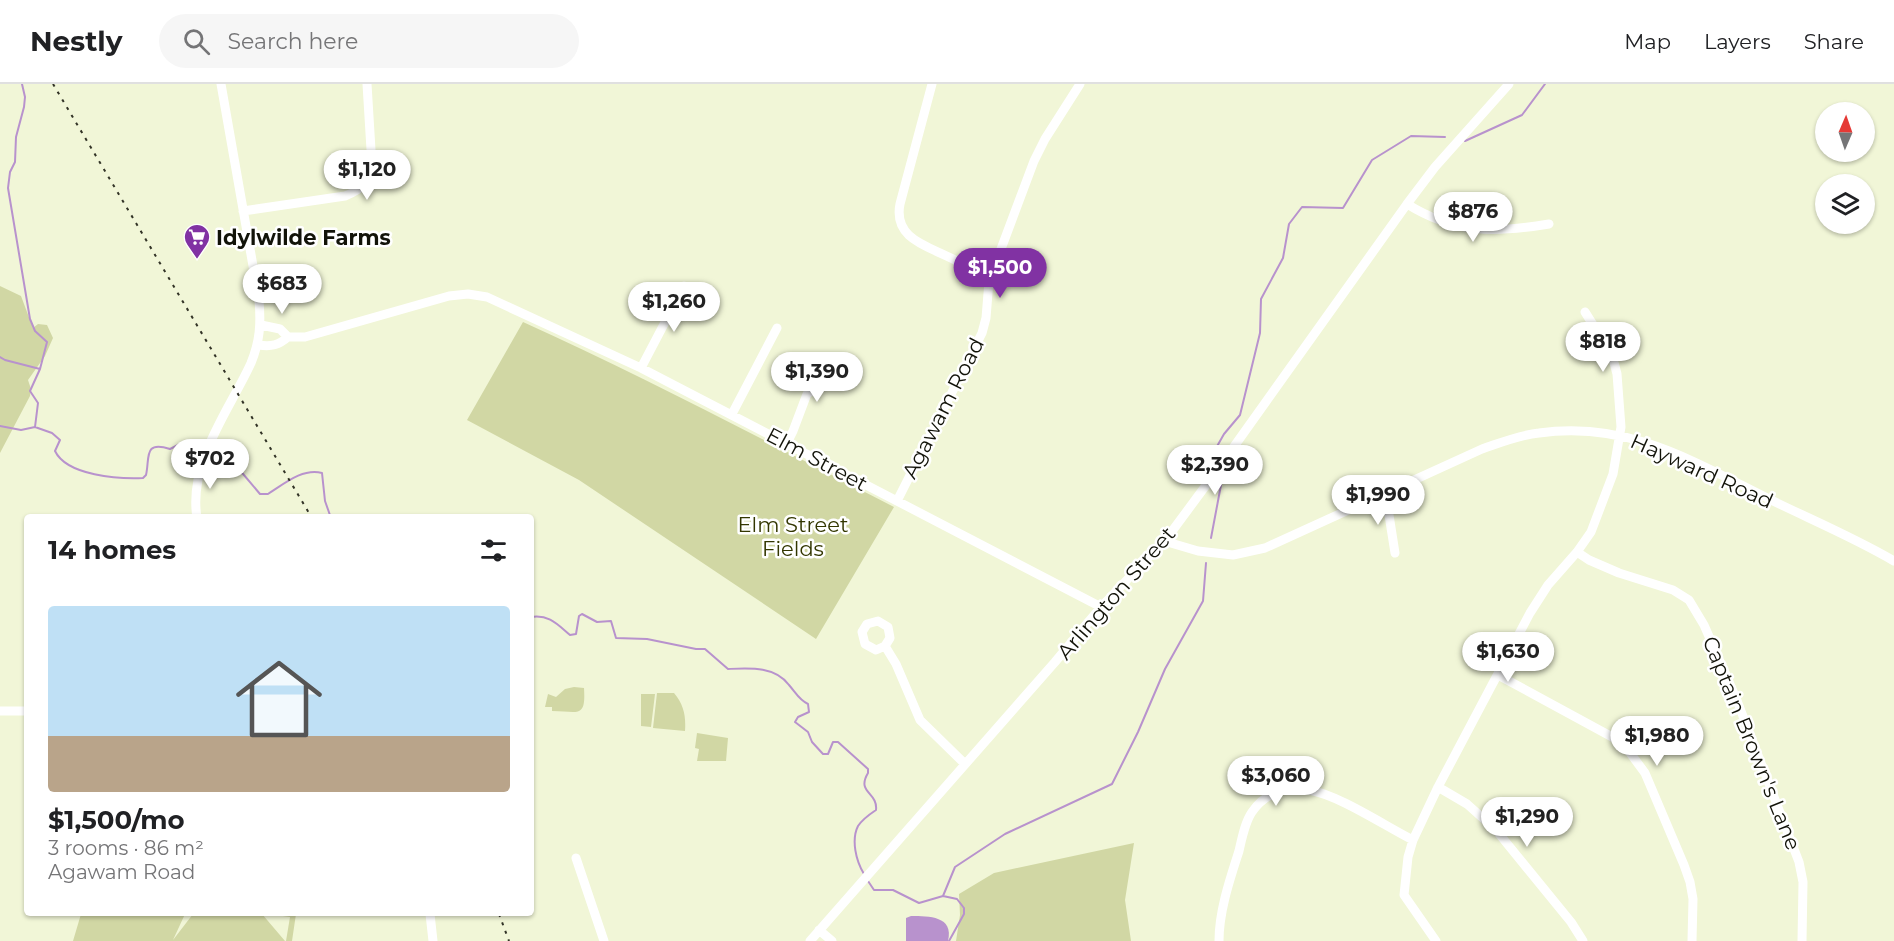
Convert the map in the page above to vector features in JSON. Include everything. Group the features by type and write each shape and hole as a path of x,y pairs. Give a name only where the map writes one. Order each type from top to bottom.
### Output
{"street":[{"path":"197,514 196,492 203,461 245,376 258,345 261,325 259,300 221,84"},
{"path":"243,211 345,196 365,184 372,166 367,84"},
{"path":"932,84 898,218 906,232 918,242 955,260 989,281"},
{"name":"Agawam Road","path":"897,501 982,333 986,318 989,281 1034,161 1045,139 1080,84"},
{"name":"Arlington Street","path":"810,941 1101,607 1164,541 1407,204 1435,167 1509,84"},
{"path":"1407,204 1439,221 1469,229 1500,230 1549,224"},
{"path":"641,368 684,286"},
{"name":"Elm Street","path":"258,345 269,346 281,343 288,337 305,337 325,332 462,294 474,295 503,304 641,368 732,414 1101,607"},
{"path":"1436,941 1404,896 1408,857 1413,840 1438,787 1530,613 1548,585 1578,552 1591,532 1613,474 1620,435 1620,395 1617,374 1611,355 1585,312"},
{"path":"261,325 280,329 288,337"},
{"path":"732,414 777,328"},
{"path":"787,443 807,394 852,366"},
{"name":"Hayward Road","path":"1164,541 1198,551 1233,555 1280,542 1470,454 1516,437 1561,430 1620,435 1648,442 1714,471 1894,561"},
{"path":"1380,495 1389,514 1395,553"},
{"name":"Captain Brown's Lane","path":"1578,552 1588,560 1619,573 1673,590 1689,600 1699,617 1736,698 1800,862 1803,882 1802,941"},
{"path":"885,646 896,664 920,720 965,764"},
{"path":"1498,675 1614,738 1638,763 1659,805 1690,882 1693,898 1692,941"},
{"path":"0,711 24,711"},
{"path":"1438,787 1467,804 1496,830 1571,922 1583,941"},
{"path":"1219,941 1223,910 1245,828 1251,813 1272,793 1283,790 1309,789 1344,804 1413,840"},
{"path":"576,858 604,941"},
{"path":"430,916 433,941"},
{"path":"819,930 832,941"}],"green space":[{"path":"0,286 21,296 33,328 38,324 47,325 53,338 45,356 28,380 31,389 30,396 0,453"},
{"name":"Elm Street Fields","path":"523,322 663,389 894,507 816,639 579,480 467,420"},
{"path":"584,688 582,709 574,712 552,711 552,707 545,707 548,694 556,697 565,689"},
{"path":"657,693 674,693 677,697 684,711 685,731 653,728"},
{"path":"641,694 655,694 651,727 641,726"},
{"path":"697,733 728,738 726,761 697,761 699,749 695,748"},
{"path":"1134,843 1125,900 1131,941 956,941 960,915 959,894 994,873"},
{"path":"80,916 184,916 173,940 191,916 264,916 285,941 73,941"},
{"path":"283,916 296,916 292,941 286,941 290,917"}],"shaded area":[{"path":"911,916 932,917 944,922 949,933 948,941 906,941 906,918"}],"waterway":[{"path":"22,84 25,97 24,107 16,137 15,162 10,172 8,188 30,319 35,331 47,342 40,369 30,391 38,403 35,427 52,433 60,440 55,451 61,459 70,466 94,474 143,478 146,475 149,452 155,447 170,449 182,443 203,452"},
{"path":"1465,141 1522,115 1545,84"},
{"path":"1208,467 1207,464 1224,434 1240,415 1260,333 1261,299 1283,258 1289,224 1302,207 1343,208 1372,160 1411,136 1445,137"},
{"path":"0,357 40,369"},
{"path":"0,426 21,430 35,427"},
{"path":"208,454 238,468 260,494 268,494 300,475 322,473 325,501 330,514"},
{"path":"1211,538 1221,485 1219,478"},
{"path":"943,896 955,867 1005,834 1112,784 1138,732 1165,669 1203,601 1206,563"},
{"path":"534,617 548,619 570,635 576,634 579,616 582,614 597,622 611,621 616,638 647,639 705,649 728,669 745,668 777,674 808,704 809,712 798,717 795,722 808,732 812,742 823,754 828,754 833,742 838,742 868,769 864,785 874,799 876,810 858,826 855,838 857,857 864,874"},
{"path":"868,881 874,890 893,890 919,903 943,896 957,899 964,908 964,914 949,941"}],"railway":[{"path":"53,84 310,514"},
{"path":"500,916 509,941"}],"place":[{"name":"Idylwilde Farms","path":"197,260"}]}
